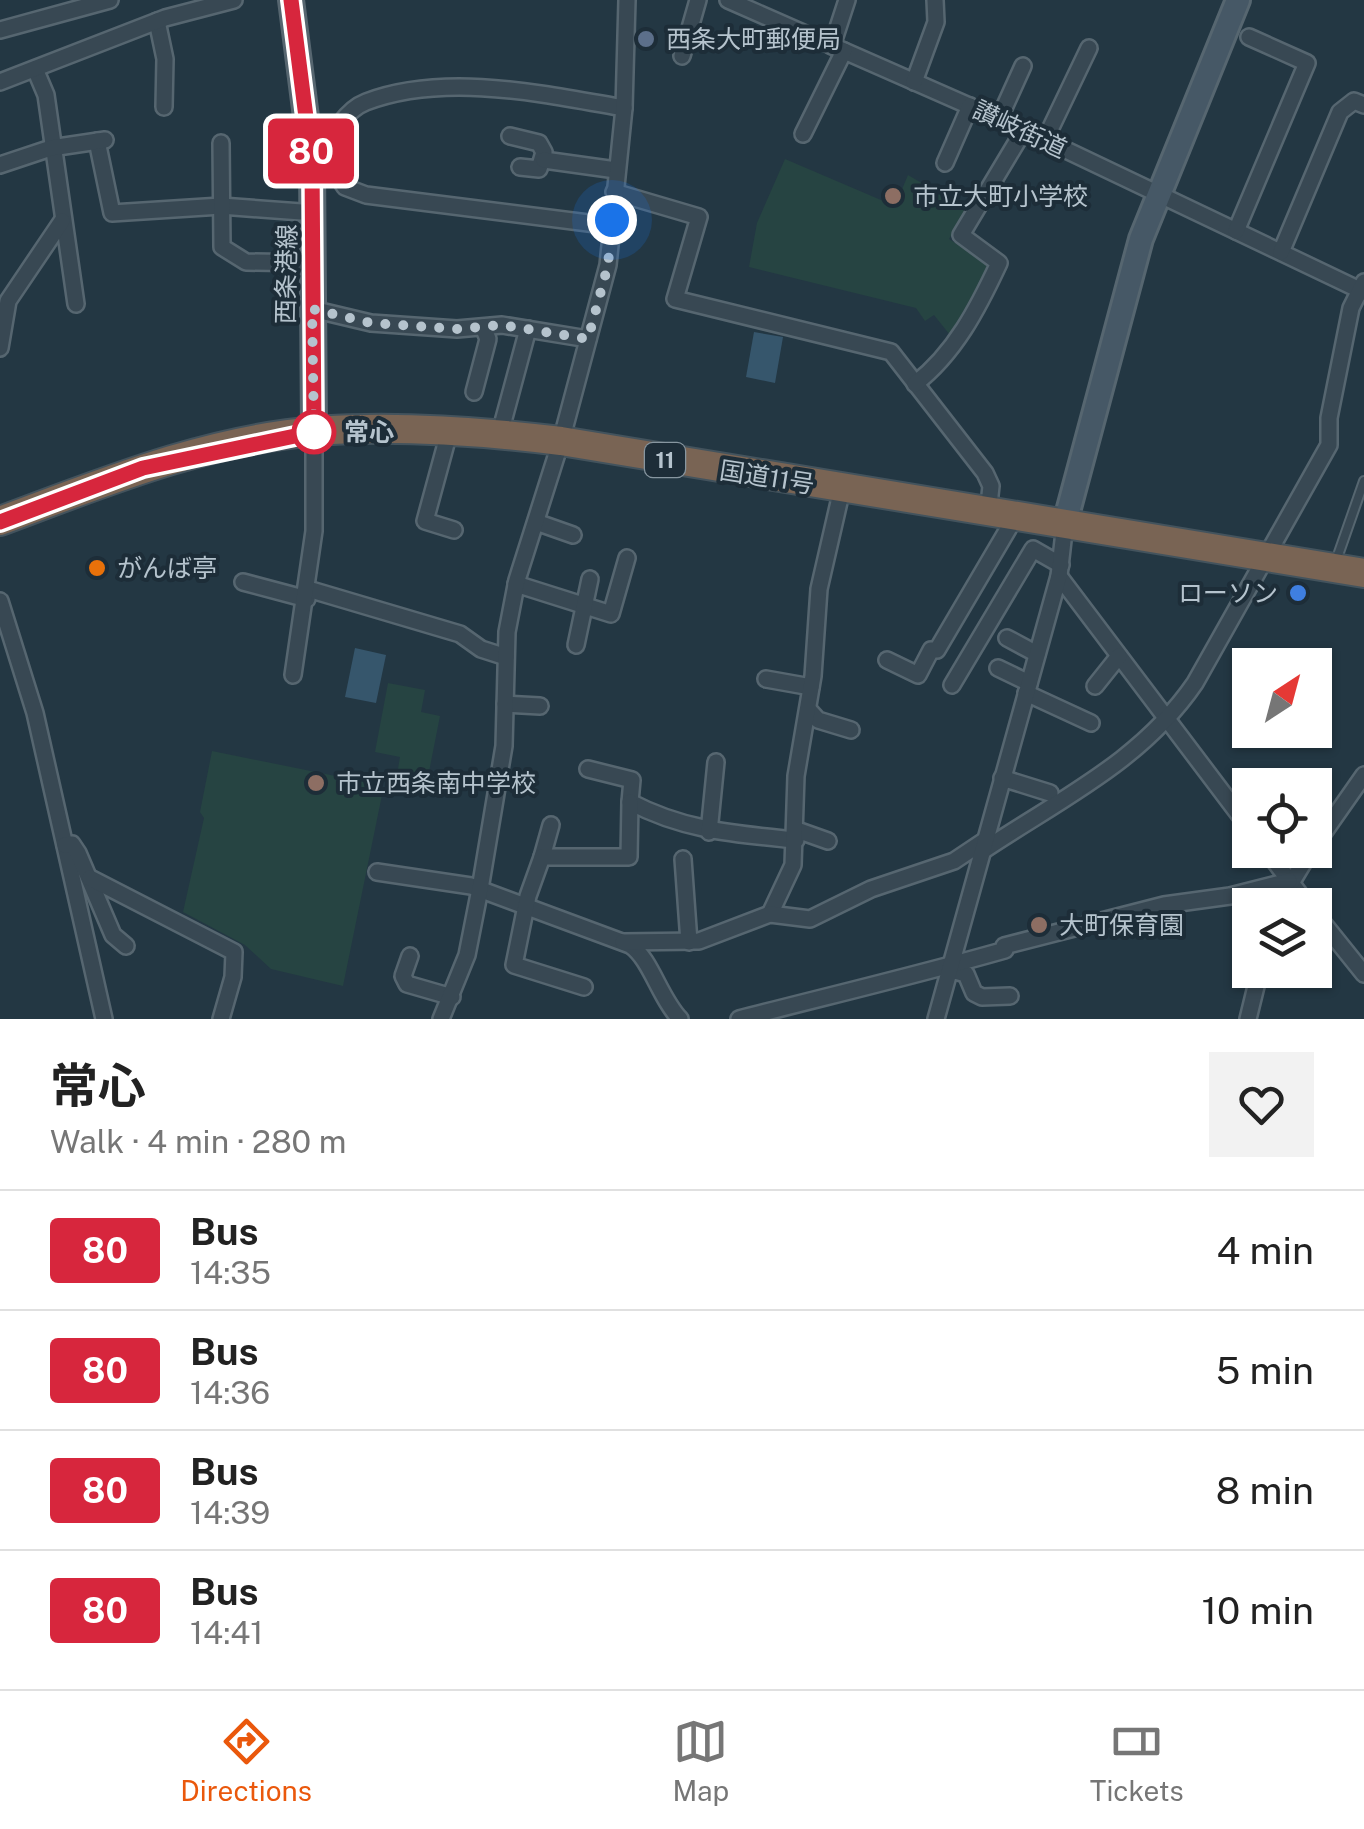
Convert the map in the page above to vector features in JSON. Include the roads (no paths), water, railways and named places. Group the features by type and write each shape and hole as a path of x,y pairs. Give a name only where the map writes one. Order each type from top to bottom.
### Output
{"highway":[{"name":"国道11号","path":"0,522 143,468 314,432 450,430 561,441 1001,517 1065,523 1364,573"}],"street":[{"path":"0,30 70,5 110,0"},
{"path":"0,82 157,21 234,0"},
{"name":"西条港線","path":"291,0 317,155 312,309 314,432"},
{"path":"441,1019 467,955 480,889 504,746 506,658 516,584 561,441 608,265 624,108 627,0"},
{"path":"682,56 698,0"},
{"name":"讃岐街道","path":"728,0 1024,130 1363,288"},
{"path":"771,19 778,0"},
{"path":"803,134 838,48 848,0"},
{"path":"914,82 936,22 935,0"},
{"path":"936,1019 1060,570 1065,523 1128,286 1158,194 1238,0"},
{"path":"157,21 165,59 164,107"},
{"path":"1236,232 1307,63 1250,38"},
{"path":"1045,140 1089,48"},
{"path":"999,119 1023,66"},
{"path":"34,69 46,95 76,304"},
{"path":"612,226 366,196 345,187 317,155 335,129 365,102 432,86 554,96 624,108"},
{"path":"1281,252 1340,112 1354,101 1364,105"},
{"path":"946,163 970,106"},
{"path":"915,384 934,369 975,314 1000,263 960,235 1024,130"},
{"path":"510,136 539,143 544,160 539,170 520,167"},
{"path":"0,165 51,148 101,141 112,212 222,206 315,213"},
{"path":"220,143 222,247 246,262 313,262"},
{"path":"544,160 616,170"},
{"path":"614,192 699,216 676,299 890,352 985,473 1001,517 938,650 931,650 918,675 887,660"},
{"path":"0,348 4,298 62,221"},
{"path":"622,942 689,942 770,914 810,920 872,889 954,861 1124,761 1167,719 1216,647 1263,556 1329,445 1329,418 1347,326 1363,288"},
{"path":"312,309 371,323 528,329 588,339"},
{"path":"474,392 488,340 483,327"},
{"path":"500,434 528,329"},
{"path":"450,430 425,521 454,530"},
{"path":"293,674 308,594 318,462 314,432"},
{"path":"770,914 788,882 796,835 796,776 811,686 818,590 842,489"},
{"path":"536,522 574,534"},
{"path":"952,685 964,652 995,599 1033,550 1060,570 1119,656 1232,805"},
{"path":"516,584 611,614 627,558"},
{"path":"576,645 590,578"},
{"path":"244,582 308,594 460,634 482,649 506,658"},
{"path":"0,601 35,713 104,1019"},
{"path":"1007,638 1037,654"},
{"path":"1095,686 1119,656"},
{"path":"998,668 1090,723"},
{"path":"766,678 811,686"},
{"path":"505,704 540,706"},
{"path":"808,709 818,720 852,730"},
{"path":"709,832 716,762"},
{"path":"542,857 629,857 632,780 588,769"},
{"path":"1332,826 1357,799 1364,775"},
{"path":"1002,778 1050,794"},
{"path":"630,802 656,816 709,832 828,840"},
{"path":"551,825 514,966 584,987"},
{"path":"65,845 72,844 113,935 126,946"},
{"path":"683,860 689,942"},
{"path":"1279,868 1295,888"},
{"path":"1286,888 1298,868"},
{"path":"377,872 480,889 622,942 642,956 659,994 680,1019"},
{"path":"90,878 234,952 226,1016"},
{"path":"739,1019 951,967 1164,905 1230,896 1289,881"},
{"path":"1332,934 1364,973"},
{"path":"410,956 404,976 407,984 452,997"},
{"path":"951,967 966,974 974,993 982,997 1010,996"},
{"path":"1248,1019 1256,988"}],"lane":[{"path":"1334,568 1364,481"}],"water":[{"path":"754,332 783,337 775,383 746,377"},
{"path":"355,648 386,655 376,703 345,697"}],"place":[{"name":"西条大町郵便局","path":"646,39"},
{"name":"市立大町小学校","path":"893,196"},
{"name":"常心","path":"314,432"},
{"name":"がんば亭","path":"97,568"},
{"name":"ローソン","path":"1298,593"},
{"name":"市立西条南中学校","path":"316,783"},
{"name":"大町保育園","path":"1039,925"}]}
